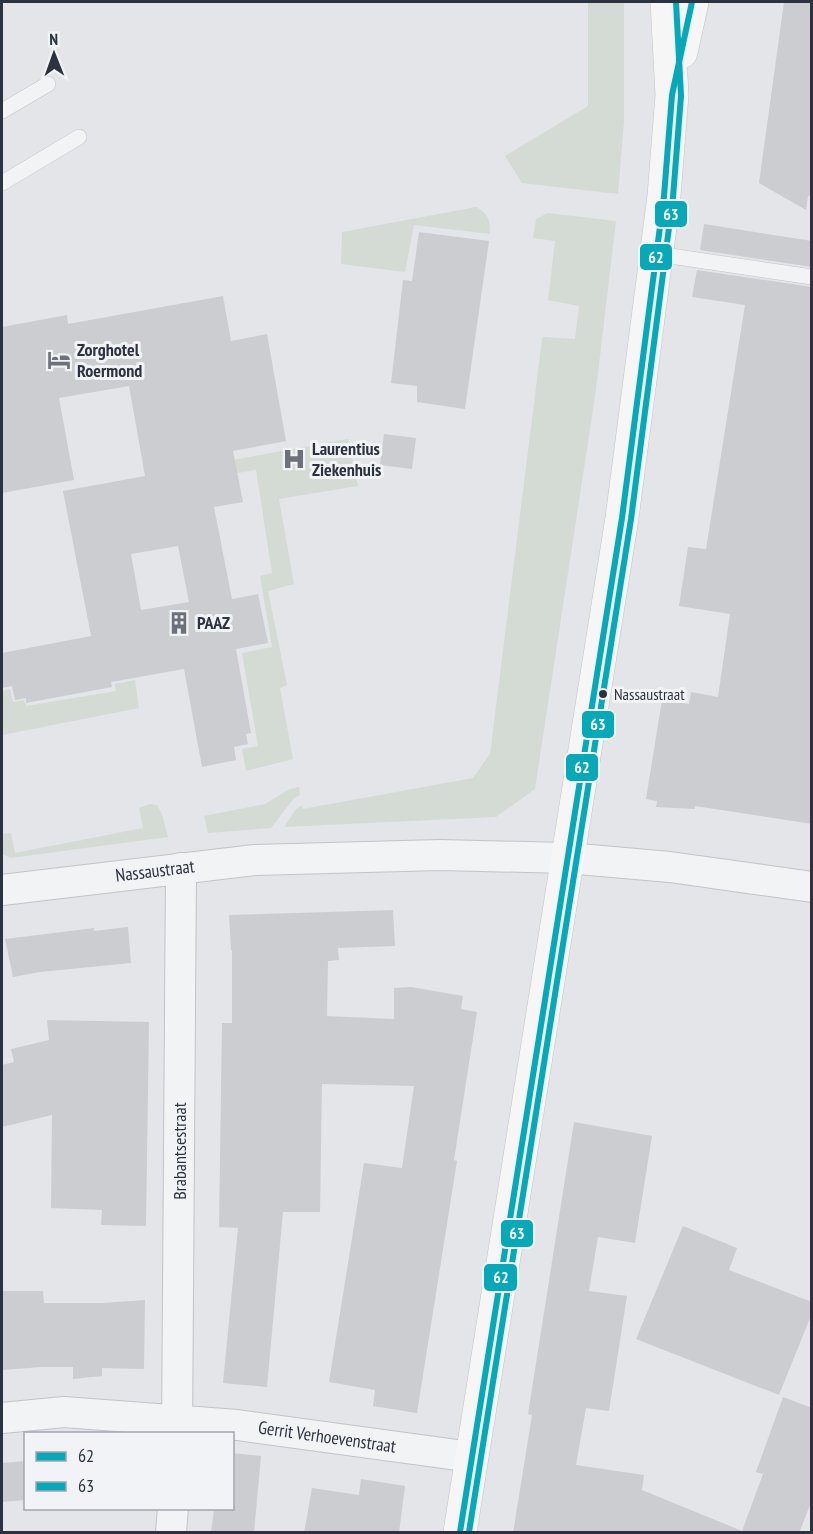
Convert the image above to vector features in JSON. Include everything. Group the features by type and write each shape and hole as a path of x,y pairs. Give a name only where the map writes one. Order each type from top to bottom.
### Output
{"street":[{"path":"460,1533 622,518 664,196 672,95 667,2"},
{"path":"672,95 692,2"},
{"name":"Nassaustraat","path":"2,890 255,860 296,857 440,855 567,858 670,867 812,886"},
{"name":"Brabantsestraat","path":"178,1427 181,868"},
{"name":"Gerrit Verhoevenstraat","path":"2,1418 64,1412 178,1427 237,1425 472,1457"},
{"path":"171,1533 173,1510"}],"lane":[{"path":"2,111 48,84"},
{"path":"2,183 79,137"},
{"path":"657,254 812,277"}],"shaded area":[{"path":"588,2 624,2 624,121 618,194 522,183 505,156 588,106"},
{"path":"476,207 488,218 490,234 414,225 405,272 341,264 342,232"},
{"path":"548,213 616,221 596,390 535,789 496,817 284,827 297,808 302,805 303,809 473,778 490,754 542,339 543,337 575,339 579,306 548,300 555,241 533,238 536,219"},
{"path":"348,439 358,486 279,499 294,584 268,591 287,685 280,688 293,759 246,771 242,749 258,746 242,653 272,647 260,576 272,573 256,470 218,476 216,463"},
{"path":"135,680 139,708 2,735 2,691 10,689 13,702 24,700 26,706 116,691 115,684"},
{"path":"299,787 300,795 294,798 271,828 208,833 204,816 265,804 290,789"},
{"path":"150,804 157,805 162,814 168,837 11,858 2,854 2,834 11,833 15,853 143,828 139,808"}],"building":[{"path":"784,2 812,2 812,195 808,196 806,210 759,183"},
{"path":"704,224 812,241 812,267 700,250"},
{"path":"419,232 489,241 465,409 417,402 417,386 391,383 403,280 412,281"},
{"path":"697,270 812,287 812,824 695,806 695,809 656,807 657,801 646,799 662,700 689,704 691,692 718,697 730,614 679,606 688,547 706,549 745,305 692,297"},
{"path":"223,296 231,341 267,334 286,441 233,451 243,502 214,507 232,599 258,594 268,643 236,649 251,733 246,734 248,744 234,747 236,760 202,767 184,669 111,682 112,687 26,703 26,698 15,700 12,686 2,688 2,653 91,636 63,491 145,476 129,386 59,398 74,480 2,493 2,327 67,315 68,324","holes":["178,546 189,602 141,610 131,554"]},
{"path":"384,434 416,438 412,469 380,465"},
{"path":"393,910 395,946 338,948 339,960 328,961 327,1016 394,1019 394,988 411,987 463,996 461,1009 477,1012 454,1160 457,1161 417,1413 373,1406 375,1390 329,1382 364,1163 402,1168 414,1086 322,1084 320,1212 283,1212 267,1387 223,1383 238,1228 219,1227 222,1023 232,1023 232,950 229,915"},
{"path":"128,927 131,963 13,977 5,939 94,928 94,931"},
{"path":"47,1020 149,1022 146,1226 101,1225 102,1210 51,1208 52,1115 2,1127 2,1065 14,1062 11,1049 49,1040"},
{"path":"574,1122 652,1136 635,1243 598,1237 589,1291 627,1296 609,1411 586,1408 576,1465 644,1475 642,1490 742,1531 763,1474 756,1472 783,1397 812,1408 812,1500 799,1533 513,1533 532,1415 528,1414"},
{"path":"683,1226 737,1248 729,1270 812,1302 812,1313 779,1395 636,1339"},
{"path":"2,1291 43,1291 44,1303 145,1300 144,1369 102,1368 102,1376 73,1379 73,1367 2,1370"},
{"path":"234,1453 261,1456 254,1533 211,1533 214,1510 234,1510"},
{"path":"24,1461 24,1500 2,1502 2,1463"},
{"path":"361,1479 405,1486 399,1533 304,1533 312,1488 359,1495"}],"transit line":[{"name":"63","path":"469,1532 631,519 673,197 681,96 676,2"},
{"name":"62","path":"460,1532 622,518 664,196 672,95 692,2"}],"place":[{"name":"Zorghotel Roermond","path":"59,360"},
{"name":"Laurentius Ziekenhuis","path":"294,459"},
{"name":"PAAZ","path":"179,623"},
{"name":"Nassaustraat","path":"603,694"}]}
